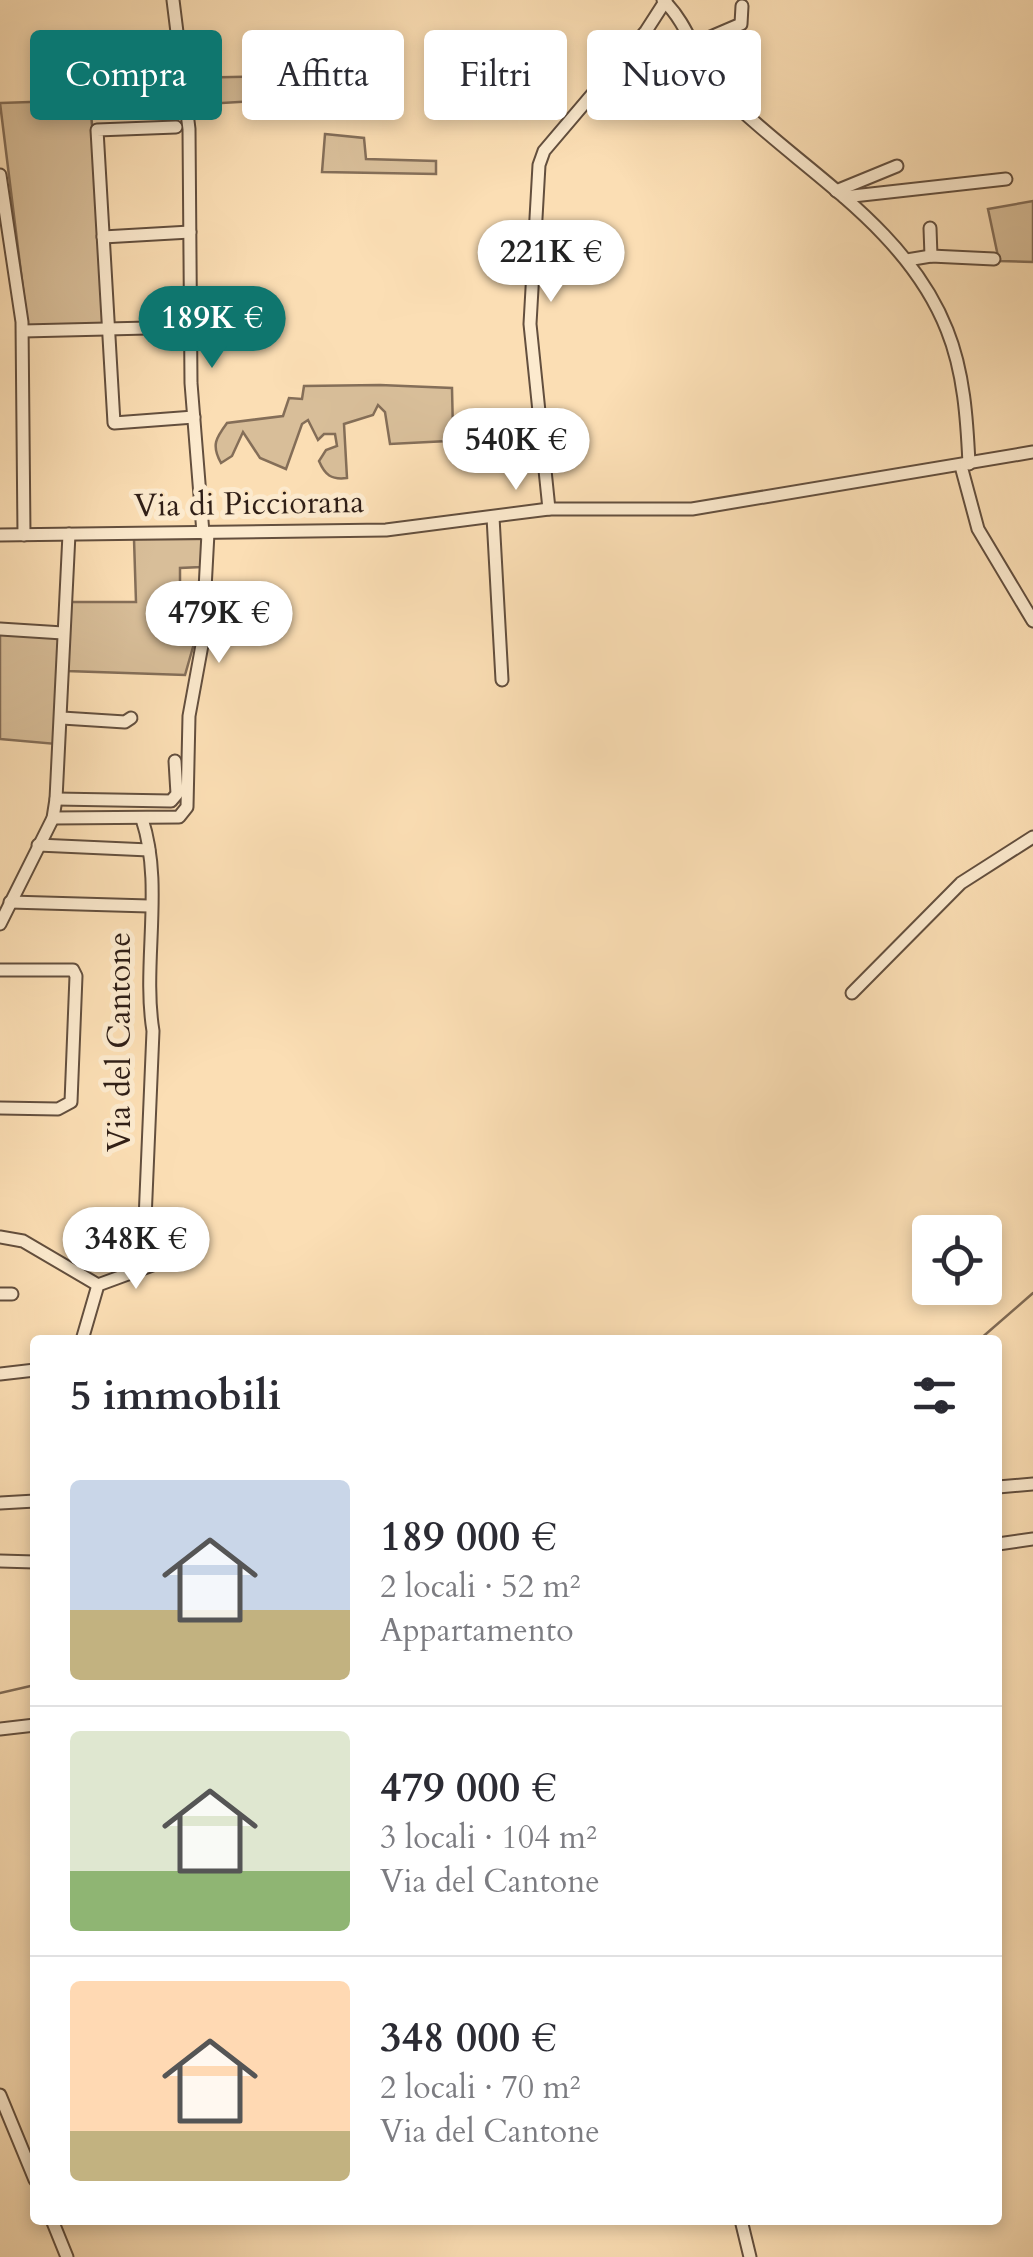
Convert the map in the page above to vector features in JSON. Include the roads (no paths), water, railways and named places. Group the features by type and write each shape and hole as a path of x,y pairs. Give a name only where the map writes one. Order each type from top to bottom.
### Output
{"street":[{"path":"53,818 179,817 190,799 189,716 202,645 206,533 190,327 188,128 172,0"},
{"path":"549,510 530,324 539,165 544,150 646,31 665,1 683,30"},
{"path":"727,30 741,24 742,6"},
{"path":"755,120 840,194 907,260 950,337 965,406 966,465 978,529 1033,621"},
{"path":"176,127 97,130 114,422 194,417"},
{"path":"840,194 897,166"},
{"path":"0,175 23,332 24,534"},
{"path":"840,194 1006,179"},
{"path":"930,228 931,256"},
{"path":"103,237 190,232"},
{"path":"907,260 931,256 994,259"},
{"path":"23,332 190,327"},
{"name":"Via di Picciorana","path":"0,535 386,530 549,510 700,508 1033,452"},
{"path":"493,517 502,680"},
{"path":"0,924 53,818 62,718 69,534"},
{"path":"0,629 63,634"},
{"path":"62,718 125,722 131,718"},
{"path":"56,800 172,802 178,794 174,761"},
{"name":"Via del Cantone","path":"142,819 149,850 152,1031 143,1267"},
{"path":"852,993 961,882 1033,837"},
{"path":"38,845 149,850"},
{"path":"10,902 149,906"},
{"path":"0,970 73,970 76,976 71,1102 58,1109 0,1108"},
{"path":"0,1237 23,1242 98,1285"},
{"path":"98,1285 196,1249"},
{"path":"83,1335 98,1285"},
{"path":"0,1374 30,1371"},
{"path":"1002,1487 1033,1484"},
{"path":"0,1503 30,1501"},
{"path":"1002,1543 1033,1539"},
{"path":"0,1561 30,1562"},
{"path":"0,1729 30,1726"},
{"path":"0,2095 30,2168"},
{"path":"54,2225 67,2257"},
{"path":"743,2225 750,2257"}],"waterway":[{"path":"985,1335 1033,1293"},
{"path":"0,1693 30,1686"}]}
